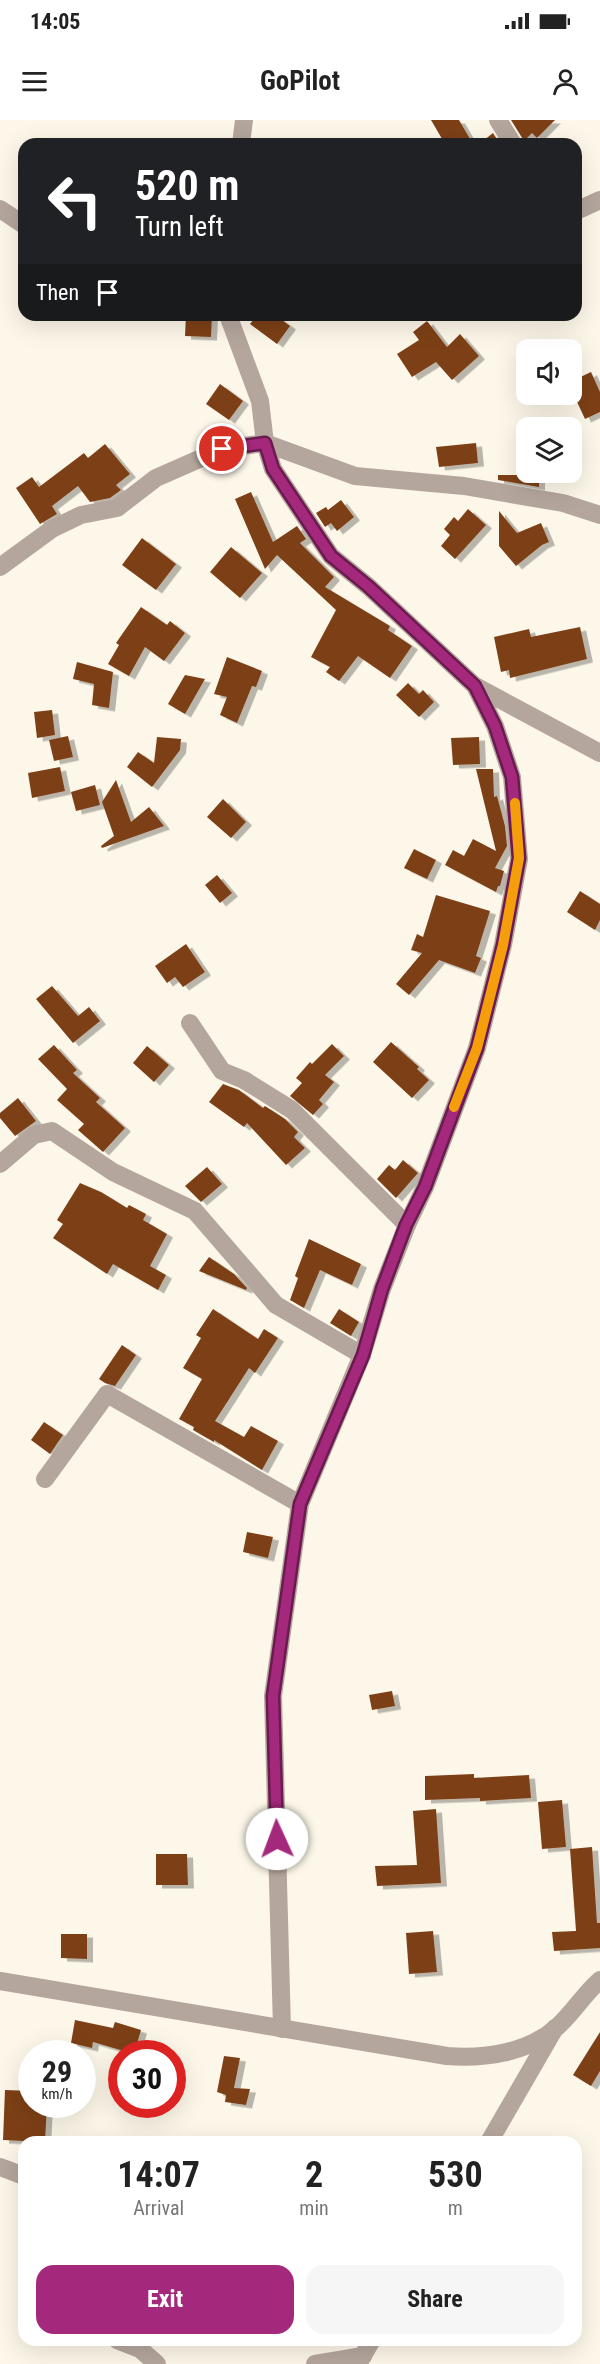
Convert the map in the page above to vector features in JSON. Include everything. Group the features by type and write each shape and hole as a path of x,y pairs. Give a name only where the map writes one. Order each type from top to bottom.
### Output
{"street":[{"path":"242,138 244,120"},
{"path":"498,120 509,138"},
{"path":"582,208 600,200"},
{"path":"0,210 18,221"},
{"path":"230,321 260,401 265,443 273,469 331,556 369,587 475,686 600,753"},
{"path":"0,567 52,529 81,515 117,508 156,478 222,449 265,443 355,476 464,486 564,503 600,515"},
{"path":"282,2029 273,1696 300,1504 363,1355 382,1289 406,1225 425,1187 477,1048 503,945 519,858 512,777 495,726 475,686"},
{"path":"190,1023 222,1071 243,1080 292,1110 406,1225"},
{"path":"0,1164 34,1135 52,1131 113,1172 195,1211 276,1305 363,1355"},
{"path":"45,1479 107,1394 300,1504"},
{"path":"492,2136 555,2028 600,1980"},
{"path":"0,1981 447,2056 471,2058 497,2054 529,2044 555,2028"},
{"path":"0,2167 18,2174"},
{"path":"132,2346 140,2349 157,2364"},
{"path":"315,2364 361,2360 369,2346"}],"building":[{"path":"431,120 459,120 470,138 442,138"},
{"path":"511,120 555,120 537,138 532,133 527,138 522,138"},
{"path":"493,133 496,138 487,138"},
{"path":"186,321 212,321 211,337 185,336"},
{"path":"252,321 283,321 290,326 277,344 250,324"},
{"path":"427,321 447,347 460,334 479,356 452,380 436,362 412,377 397,354 419,340 413,332"},
{"path":"591,372 600,392 600,412 585,419 578,405 582,405 582,376"},
{"path":"220,384 243,401 229,420 206,404"},
{"path":"476,443 478,463 439,467 436,447"},
{"path":"105,444 130,474 116,485 121,490 110,498 90,502 78,486 52,506 57,514 40,524 16,488 32,477 39,487 84,453 88,458"},
{"path":"498,475 516,475 516,483 539,483 539,487 498,480"},
{"path":"251,492 273,542 297,526 306,539 300,543 334,577 325,587 390,626 388,630 412,646 390,678 358,656 339,681 326,672 330,667 311,657 336,610 277,555 265,569 235,499"},
{"path":"341,500 354,517 337,531 331,523 325,527 316,513 326,507 328,510"},
{"path":"468,509 486,525 455,559 441,546 450,535 444,529 454,517 458,521"},
{"path":"499,511 517,533 541,523 549,542 516,566 499,546"},
{"path":"142,538 176,564 156,590 122,565"},
{"path":"231,547 262,573 240,598 210,572"},
{"path":"141,607 167,625 170,621 185,633 164,661 145,647 129,676 108,664 119,645 116,643"},
{"path":"580,627 587,659 510,678 509,670 501,672 494,637 529,629 531,637"},
{"path":"227,657 262,671 256,687 252,686 237,723 220,715 227,697 214,694"},
{"path":"77,662 113,672 109,708 92,705 94,684 73,679"},
{"path":"185,675 205,679 185,714 168,704"},
{"path":"408,683 419,694 423,690 434,702 419,717 396,695"},
{"path":"52,710 55,735 37,738 34,712"},
{"path":"68,736 73,757 54,761 49,740"},
{"path":"157,737 181,739 180,750 152,787 127,767 138,752 154,763"},
{"path":"479,737 480,764 453,765 451,738"},
{"path":"60,767 65,791 32,798 28,773"},
{"path":"476,769 493,769 494,797 497,796 505,826 507,846 495,868 504,871 496,892 445,865 453,850 464,856 473,839 496,851"},
{"path":"116,780 131,822 149,807 164,826 102,848 101,846 114,836 102,802"},
{"path":"95,785 100,805 76,811 71,792"},
{"path":"223,799 246,822 231,838 207,817"},
{"path":"414,849 436,860 427,879 404,868"},
{"path":"217,875 232,893 220,903 205,885"},
{"path":"580,891 600,904 600,920 595,930 567,912"},
{"path":"436,895 490,911 476,956 481,958 475,973 439,960 409,995 396,984 422,953 411,950 417,934 423,937"},
{"path":"186,944 205,972 183,987 175,977 167,983 155,966"},
{"path":"52,986 78,1016 89,1007 100,1021 73,1043 36,999"},
{"path":"391,1042 419,1067 417,1069 429,1080 412,1098 373,1062"},
{"path":"332,1044 344,1056 325,1075 334,1082 319,1100 323,1104 313,1115 290,1096 302,1083 296,1078 310,1062 312,1064"},
{"path":"54,1045 77,1070 73,1073 100,1098 96,1102 125,1128 103,1152 78,1130 84,1124 57,1100 67,1089 38,1059"},
{"path":"147,1046 169,1065 154,1082 133,1063"},
{"path":"223,1084 239,1090 263,1108 265,1106 285,1119 298,1132 294,1137 305,1148 286,1165 247,1123 244,1127 209,1102"},
{"path":"18,1098 36,1121 15,1136 0,1118 0,1113"},
{"path":"403,1160 418,1173 396,1198 377,1179 389,1165 395,1170"},
{"path":"207,1167 222,1184 201,1202 185,1186"},
{"path":"80,1183 101,1192 127,1208 129,1205 146,1214 143,1220 167,1234 150,1266 166,1275 158,1290 113,1264 107,1274 53,1238 63,1224 57,1220"},
{"path":"309,1239 361,1264 352,1285 320,1270 304,1308 290,1300 298,1278 295,1276"},
{"path":"209,1257 234,1274 247,1288 246,1290 199,1271"},
{"path":"213,1309 258,1339 264,1329 278,1338 255,1373 249,1368 215,1421 244,1437 251,1426 278,1441 262,1470 214,1440 214,1442 193,1430 194,1427 179,1419 202,1379 183,1368 201,1338 196,1335"},
{"path":"339,1309 359,1322 351,1336 330,1323"},
{"path":"122,1345 136,1355 115,1386 105,1383 99,1379"},
{"path":"44,1422 63,1435 50,1454 31,1440"},
{"path":"247,1532 273,1537 268,1558 243,1552"},
{"path":"392,1691 395,1706 372,1710 369,1695"},
{"path":"474,1774 474,1778 529,1775 531,1798 480,1801 480,1798 425,1800 425,1776"},
{"path":"562,1800 566,1847 542,1849 538,1802"},
{"path":"436,1809 441,1883 377,1886 375,1866 417,1865 413,1811"},
{"path":"592,1847 597,1923 600,1923 600,1948 554,1951 552,1932 576,1931 570,1849"},
{"path":"156,1854 187,1854 188,1885 156,1885"},
{"path":"433,1931 437,1972 409,1974 406,1933"},
{"path":"61,1934 87,1934 87,1959 61,1958"},
{"path":"75,2020 113,2028 115,2022 141,2030 138,2040 108,2040 108,2046 96,2043 96,2040 72,2040"},
{"path":"600,2032 600,2071 591,2086 573,2075"},
{"path":"224,2056 240,2058 234,2088 250,2089 246,2105 225,2102 226,2095 217,2092"},
{"path":"5,2090 18,2090 18,2118 46,2118 45,2136 18,2136 18,2141 3,2140"}],"slow traffic":[{"path":"454,1107 477,1048 503,945 519,858 515,803"}],"route":[{"path":"222,449 265,443 273,469 331,556 369,587 475,686 495,726 512,777 519,858 503,945 477,1048 425,1187 406,1225 382,1289 363,1355 300,1504 273,1696 277,1839"}]}
